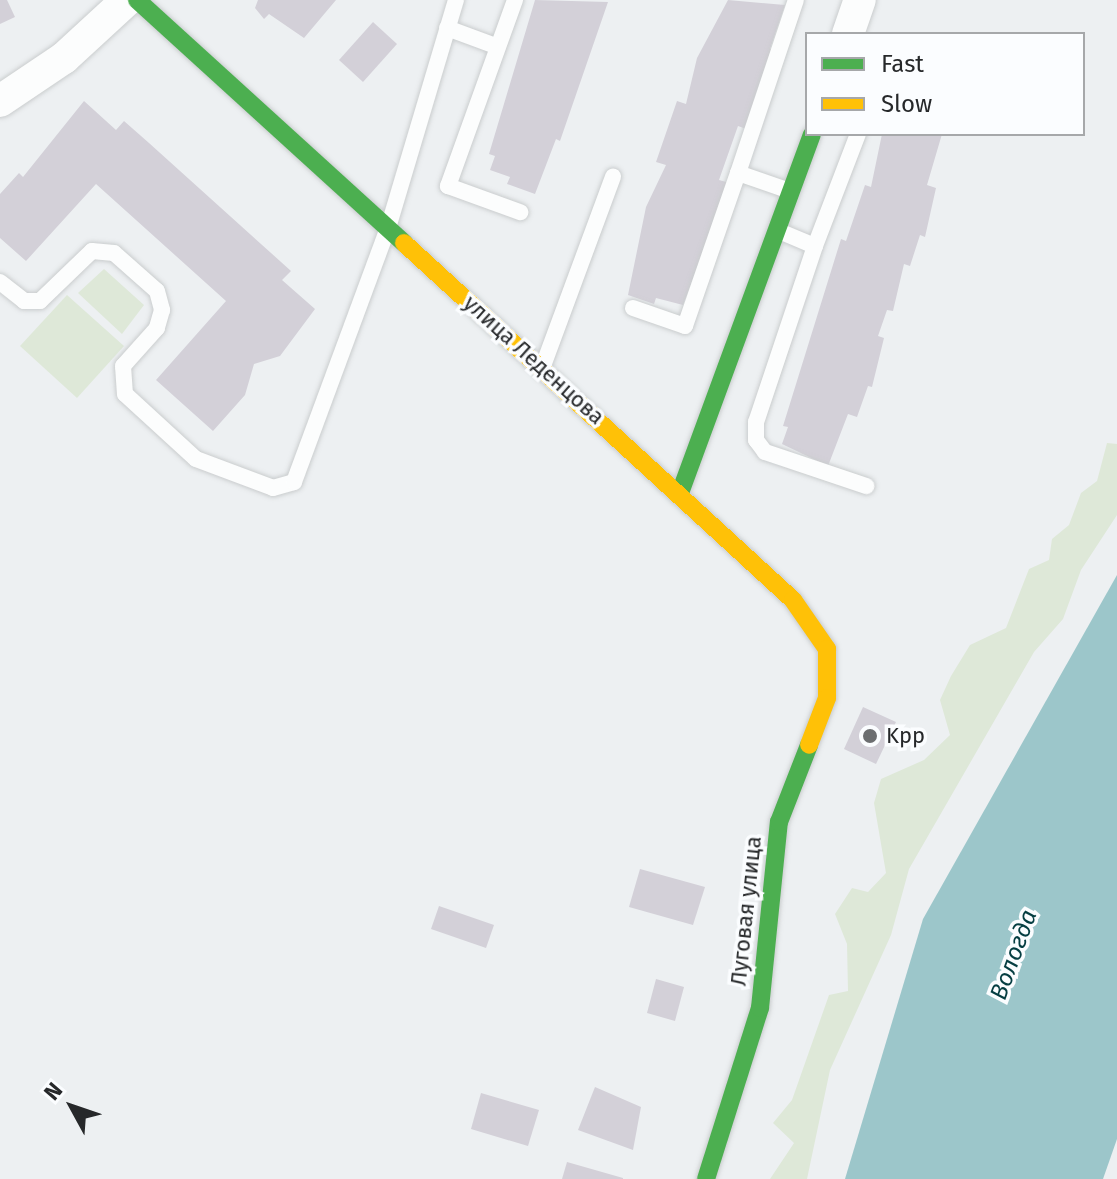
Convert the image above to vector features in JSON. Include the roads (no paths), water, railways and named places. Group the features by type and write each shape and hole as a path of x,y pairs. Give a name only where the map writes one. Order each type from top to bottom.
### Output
{"street":[{"path":"0,101 64,58 127,0"},
{"name":"улица Леденцова","path":"137,0 680,493 793,600 827,649"},
{"path":"849,32 860,0"},
{"path":"680,493 811,136"},
{"name":"Луговая улица","path":"706,1179 760,1008 779,822 827,698 827,649"}],"lane":[{"path":"0,282 24,301 40,301 92,251 114,253 157,291 162,310 157,328 123,366 125,394 196,459 281,488 303,468 388,228 456,0"},
{"path":"515,0 448,186 520,212"},
{"path":"633,308 685,326 796,0"},
{"path":"447,28 498,47"},
{"path":"857,136 815,246 756,422 756,440 765,452 866,486"},
{"path":"738,173 792,192"},
{"path":"543,368 613,177"},
{"path":"778,231 815,246"}],"water":[{"name":"Вологда","path":"1117,575 1117,1139 1103,1179 845,1179 923,919"}],"place":[{"name":"Kpp","path":"870,736"}]}
